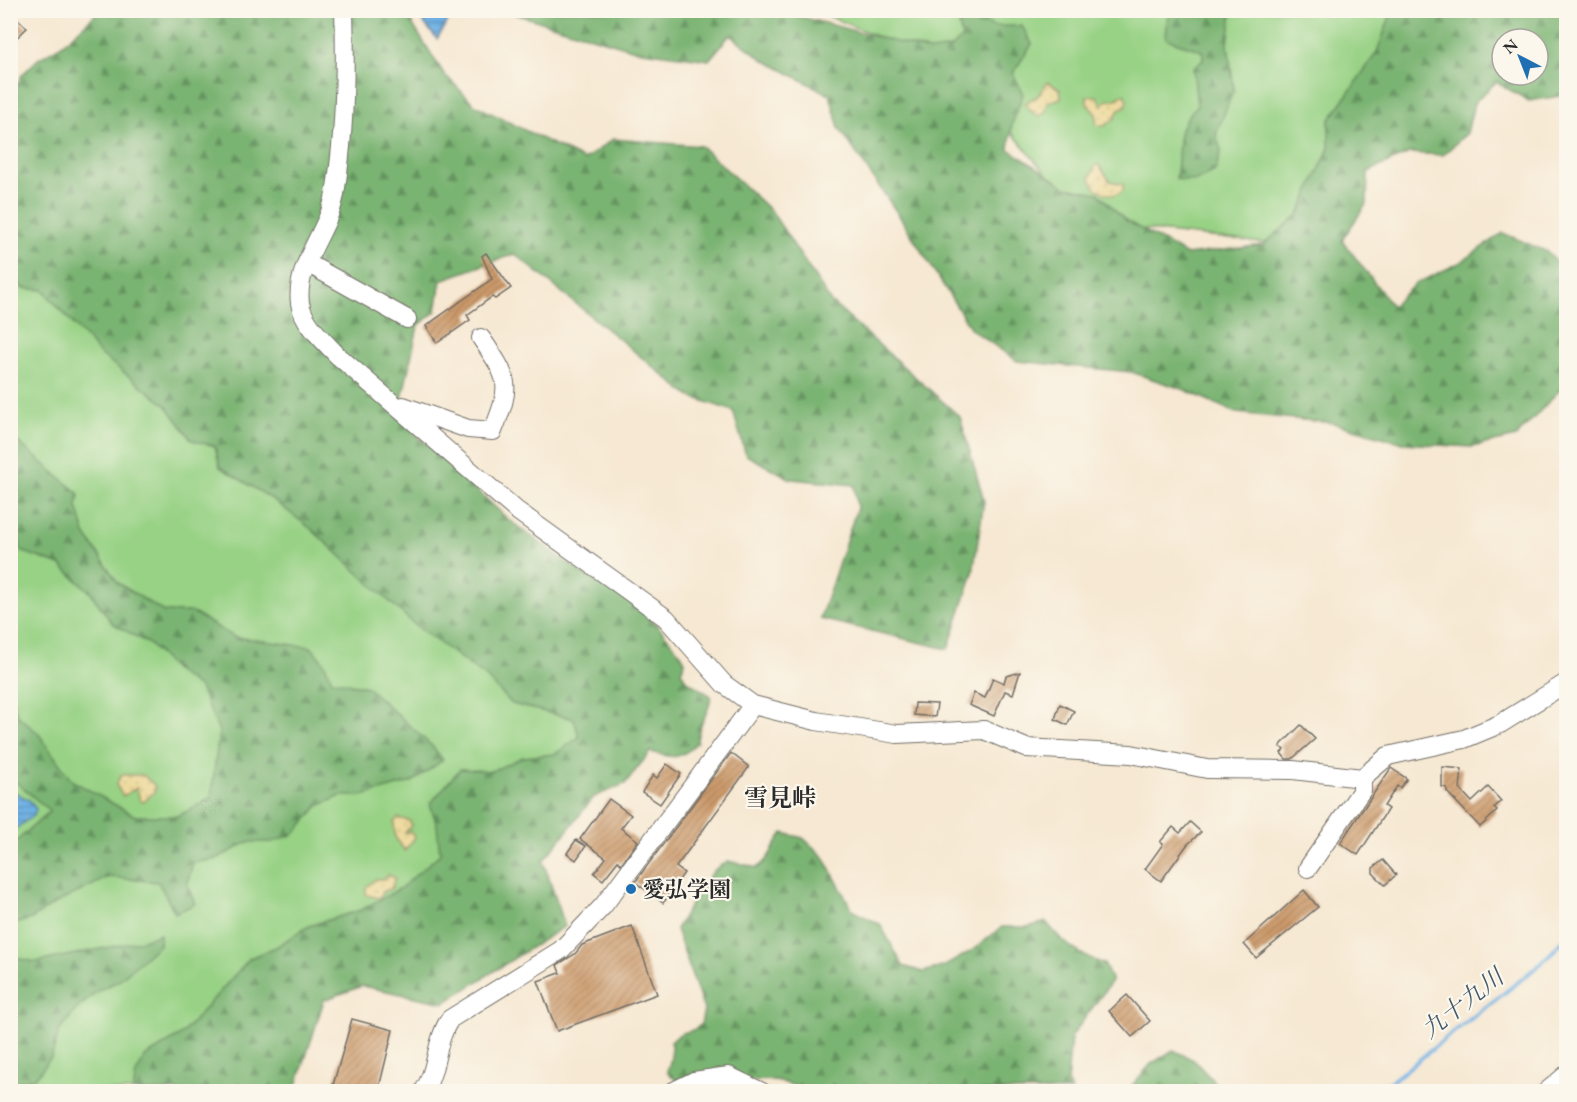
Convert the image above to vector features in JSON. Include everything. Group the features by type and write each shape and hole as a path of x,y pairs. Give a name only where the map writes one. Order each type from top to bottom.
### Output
{"street":[{"path":"344,10 343,117 335,196 325,228 307,263 300,304 313,329 337,355 516,510 666,618 724,684 753,705 769,711 816,721 897,734 984,730 1036,750 1131,754 1207,769 1293,770 1362,778 1388,756 1464,739 1500,724 1566,683"},
{"path":"307,263 407,319"},
{"path":"390,401 468,429 493,431 506,400 506,380 481,338"},
{"path":"423,1092 432,1079 443,1029 450,1019 561,950 603,906 753,705"},
{"path":"1308,868 1362,790 1362,778"},
{"path":"1546,1092 1566,1075"},
{"path":"672,1092 694,1081 729,1076 762,1092"}],"green space":[{"path":"1566,10 1566,18 1550,30 1550,27 1490,27 1490,50 1273,244 1087,223 961,71 816,11"},
{"path":"94,11 404,11 444,74 475,105 584,160 613,139 701,146 772,212 831,302 960,417 984,501 973,573 948,649 820,619 857,508 854,485 791,479 746,455 733,411 689,396 515,254 441,280 436,311 418,326 398,417 509,520 583,574 628,599 657,625 682,655 685,662 681,671 686,680 711,696 710,702 699,730 697,742 691,748 676,756 650,752 625,784 594,797 543,861 565,926 444,1003 362,986 324,1000 295,1091 133,1091 136,1074 145,1057 182,1034 250,958 276,947 309,926 361,910 401,888 440,854 437,825 430,804 460,769 492,771 523,757 555,754 579,737 574,719 512,704 486,677 416,626 310,528 272,499 220,467 215,446 192,440 166,405 100,354 43,290 22,288 13,273 14,257 11,253 10,99 22,75 38,59 62,45 96,14"},
{"path":"505,11 779,11 931,51 950,48 962,38 959,24 978,17 992,26 1022,26 1032,44 1013,73 1023,94 1012,124 1009,149 1066,187 1098,193 1125,220 1187,255 1263,245 1299,214 1329,148 1329,121 1377,52 1392,11 1566,11 1566,95 1529,101 1505,87 1550,87 1550,27 1490,27 1491,87 1474,103 1467,133 1443,155 1409,153 1368,172 1367,203 1342,240 1392,306 1415,284 1461,262 1503,233 1548,252 1566,273 1566,383 1516,437 1472,447 1403,443 1333,423 1236,413 1185,390 1131,372 1017,361 971,329 900,217 839,128 830,95 764,60 730,35 709,60 635,50"},
{"path":"1168,11 1232,11 1228,45 1234,89 1216,134 1221,151 1215,171 1196,181 1176,179 1181,132 1184,123 1197,106 1193,67 1203,60 1203,52 1166,38"},
{"path":"10,169 622,714 149,1091 11,1091"},
{"path":"10,435 79,494 77,506 85,534 118,583 164,612 192,612 234,637 311,647 324,663 332,680 367,687 433,747 443,760 412,782 362,796 341,796 318,806 294,834 272,842 248,842 216,859 193,863 187,884 195,904 175,913 158,882 109,877 54,904 31,919 11,925 11,846 50,811 11,778 11,693 17,715 38,733 71,780 135,816 178,816 211,798 219,731 200,688 177,672 149,644 112,623 90,592 60,565 21,551 11,503"},
{"path":"783,833 803,838 824,857 853,911 880,924 903,966 923,972 945,966 973,950 1002,927 1028,927 1046,922 1072,948 1104,964 1112,981 1071,1037 1067,1082 1072,1091 810,1091 807,1086 791,1085 776,1080 679,1083 667,1071 671,1059 671,1042 680,1034 696,1029 701,1024 704,1010 676,929 699,890 714,871 728,862 757,868 768,857"},
{"path":"160,934 159,945 118,981 99,990 76,1010 59,1031 52,1056 36,1077 11,1084 11,957 36,962 140,941"},
{"path":"1173,1050 1194,1060 1219,1087 1213,1091 1127,1091 1151,1064"}],"sand":[{"path":"1047,82 1060,89 1061,98 1048,102 1045,113 1037,116 1028,108 1026,102 1038,96"},
{"path":"1124,94 1127,100 1126,106 1119,109 1115,118 1105,126 1096,125 1096,114 1087,104 1087,96 1097,96 1102,105 1108,99 1114,100"},
{"path":"1096,165 1099,165 1110,181 1123,184 1123,191 1109,194 1095,187 1090,177"},
{"path":"121,775 143,775 155,786 155,791 144,802 140,801 137,788 123,796 116,785"},
{"path":"398,818 410,821 411,826 405,833 411,832 415,837 405,851 395,837 394,822"},
{"path":"388,875 395,878 391,889 384,891 379,898 366,895 366,887 376,879 384,879"}],"water":[{"path":"414,11 454,11 437,39"},
{"path":"11,790 29,800 36,809 34,815 11,832"}],"building":[{"path":"10,11 27,28 10,44"},
{"path":"486,253 511,288 495,299 492,297 467,315 470,320 437,343 426,326 492,279 482,256"},
{"path":"1020,672 1013,694 1005,691 994,716 969,705 974,693 985,698 993,678 1004,683 1006,676"},
{"path":"915,703 937,704 935,717 914,715"},
{"path":"1060,704 1074,711 1067,725 1055,719"},
{"path":"1301,725 1315,739 1292,759 1286,759 1281,753 1284,750 1280,746"},
{"path":"731,753 749,767 676,867 684,873 663,903 635,882"},
{"path":"667,764 681,774 660,804 642,792 653,775 657,778"},
{"path":"1442,767 1462,769 1460,789 1472,802 1488,787 1501,801 1494,808 1497,811 1480,827 1447,792 1447,788 1442,787"},
{"path":"1391,768 1407,779 1400,788 1397,786 1384,806 1388,809 1358,855 1340,843"},
{"path":"609,799 631,815 621,828 638,841 621,864 618,861 603,880 594,873 606,858 580,839"},
{"path":"1190,822 1201,832 1187,845 1161,881 1145,869 1163,844 1160,842 1173,827 1180,833"},
{"path":"576,840 586,846 576,860 567,853"},
{"path":"1383,860 1396,875 1385,885 1373,873 1373,868"},
{"path":"1304,890 1318,907 1256,958 1244,944"},
{"path":"632,926 657,994 557,1031 538,981 560,973 557,965 575,954 582,945"},
{"path":"1127,995 1150,1021 1132,1037 1109,1011"},
{"path":"352,1019 393,1030 378,1092 354,1092 333,1085"}],"waterway":[{"name":"九十九川","path":"1376,1092 1519,981 1566,937"}],"place":[{"name":"愛弘学園","path":"631,889"}],"district":[{"name":"雪見峠","path":"780,797"}]}
